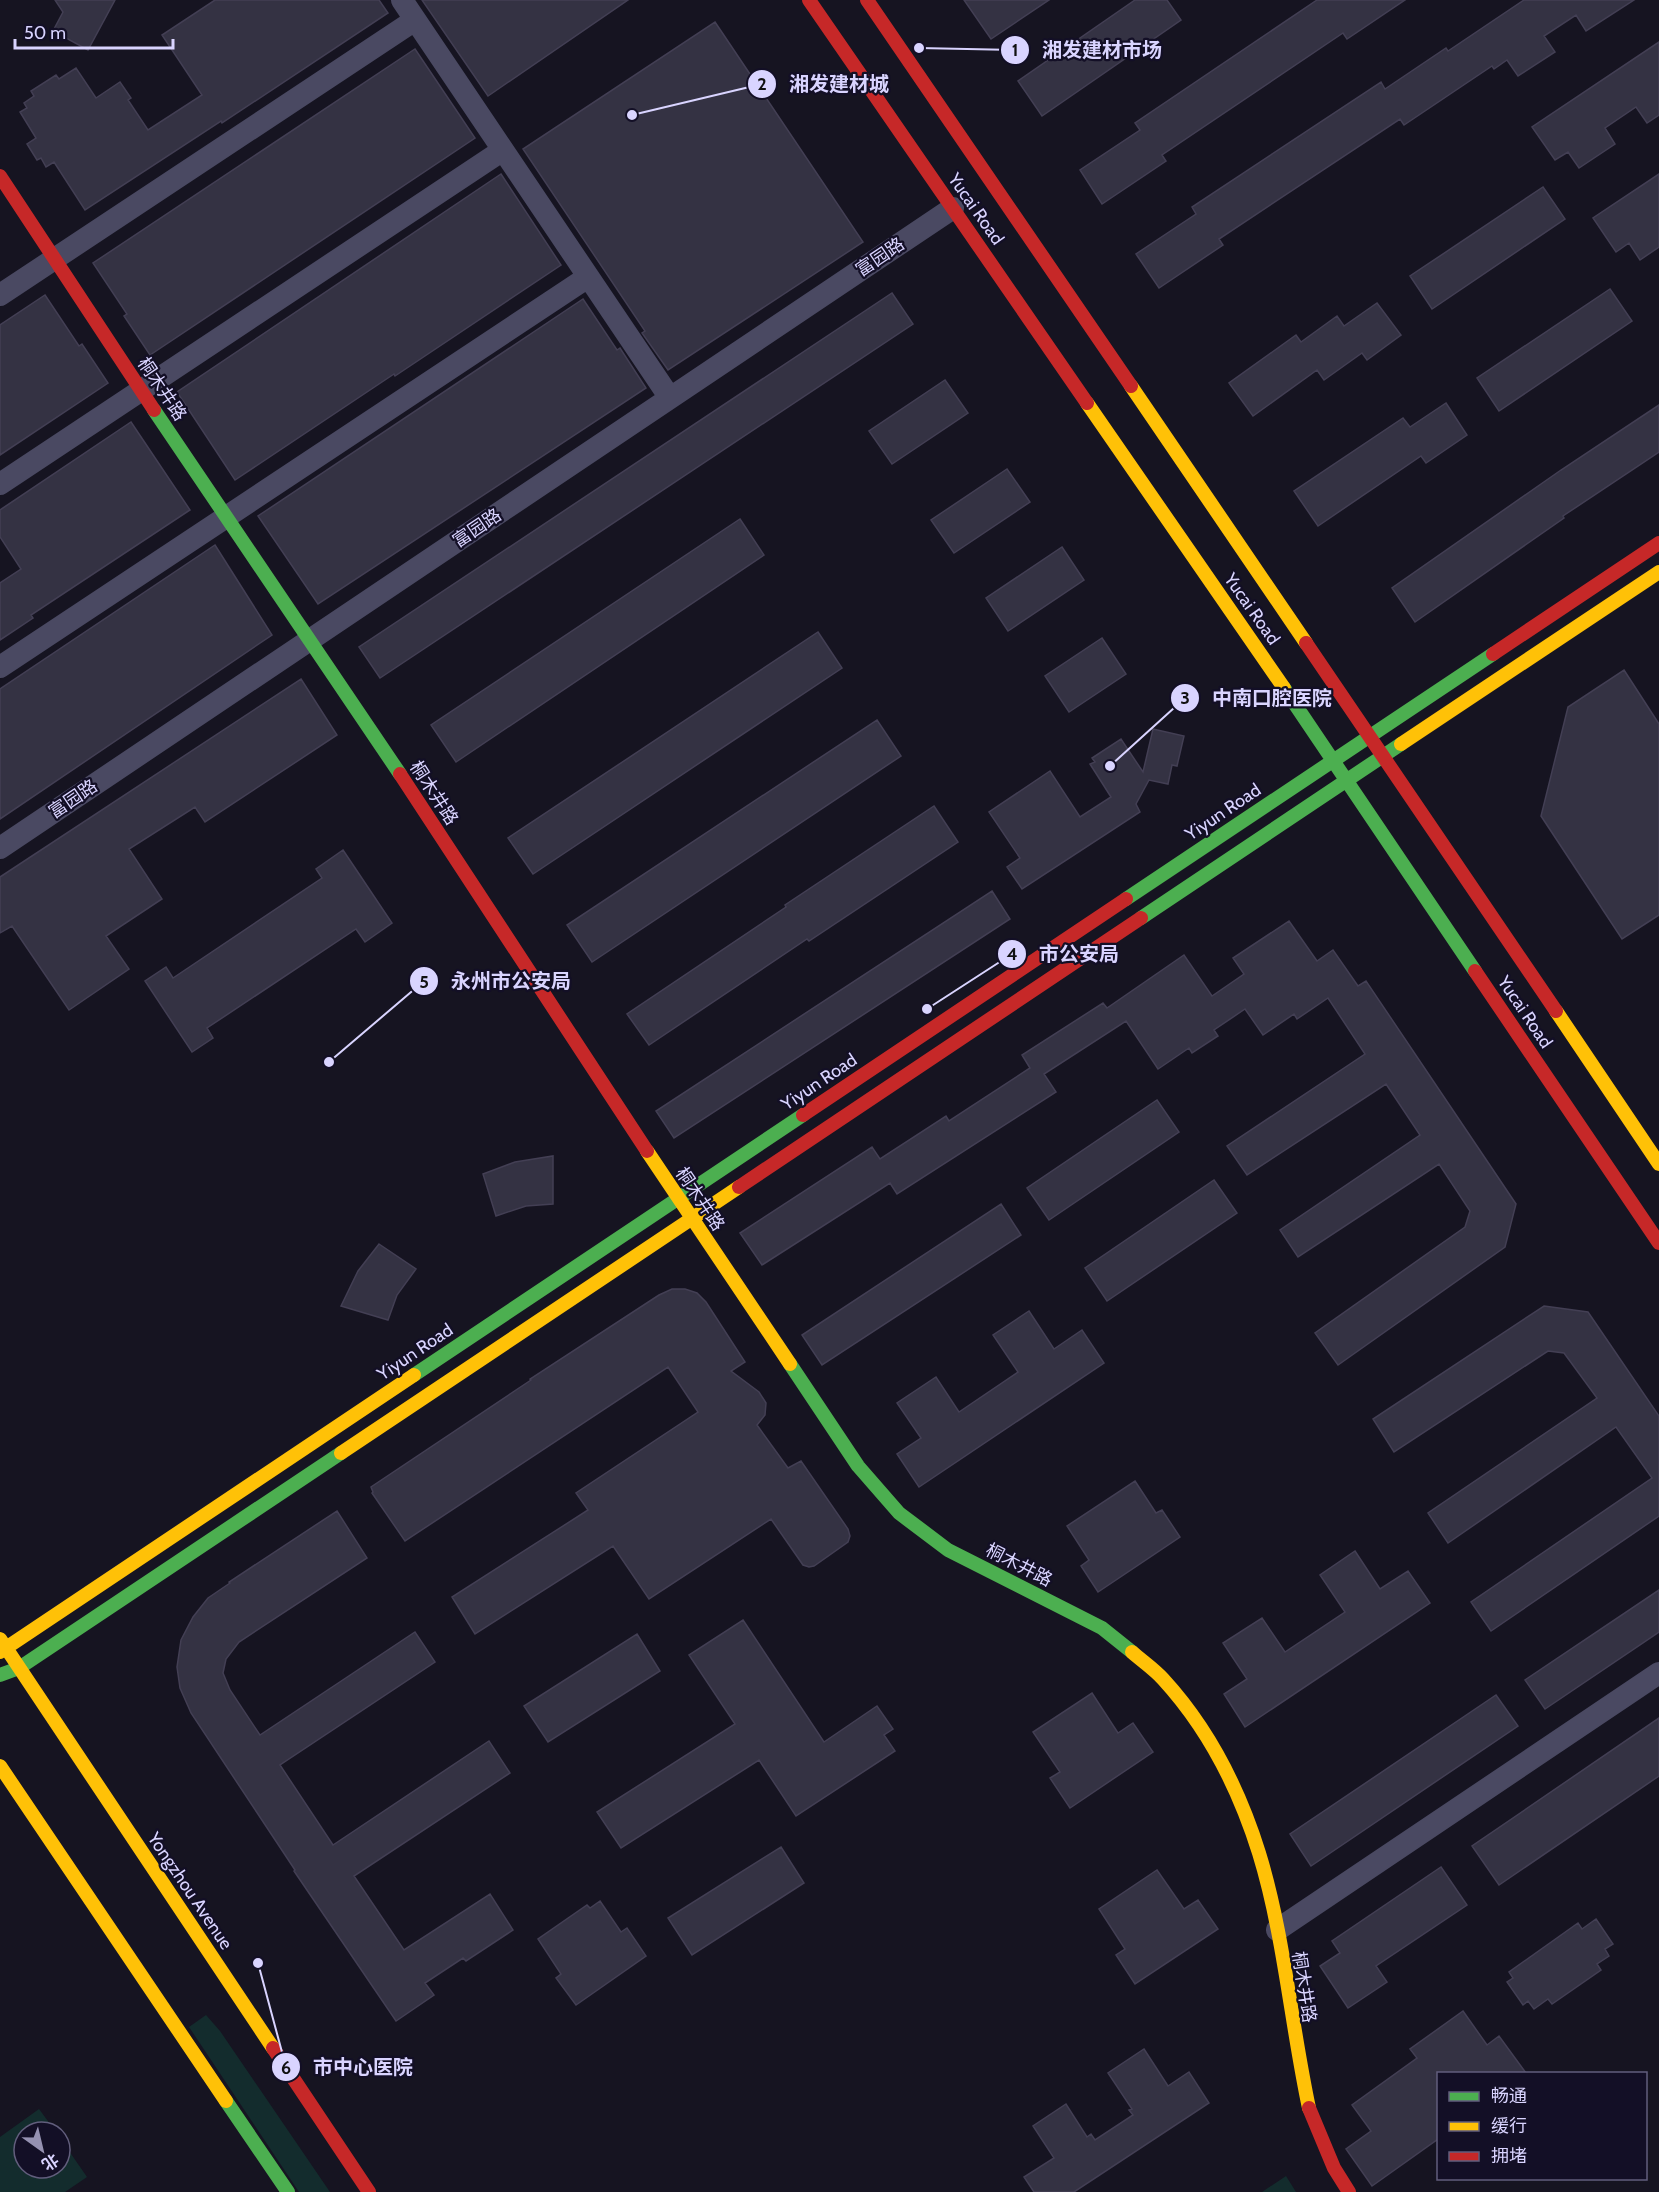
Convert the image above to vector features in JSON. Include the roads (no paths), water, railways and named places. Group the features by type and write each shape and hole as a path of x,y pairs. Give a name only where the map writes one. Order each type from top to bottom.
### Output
{"street":[{"path":"402,0 670,398"},
{"name":"Yucai Road","path":"809,0 1253,633 1347,780 1437,903 1659,1243"},
{"name":"Yucai Road","path":"867,0 1281,615 1370,736 1464,885 1659,1164"},
{"path":"0,295 415,20"},
{"path":"0,484 503,150"},
{"name":"桐木井路","path":"0,176 858,1466 899,1513 948,1550 1102,1628 1162,1677 1203,1728 1235,1790 1259,1853 1277,1930 1297,2052 1309,2108 1348,2192"},
{"name":"富园路","path":"0,848 953,208"},
{"path":"0,667 588,277"},
{"name":"Yiyun Road","path":"2,1646 1659,543"},
{"path":"0,1675 19,1668 1659,572"},
{"name":"Yongzhou Avenue","path":"2,1646 19,1668 369,2192"},
{"path":"1277,1930 1659,1673"},
{"path":"0,1766 288,2192"}],"place":[{"name":"湘发建材市场","path":"919,48"},
{"name":"湘发建材城","path":"632,115"},
{"name":"中南口腔医院","path":"1110,766"},
{"name":"市公安局","path":"927,1009"},
{"name":"永州市公安局","path":"329,1062"},
{"name":"市中心医院","path":"258,1963"}]}
